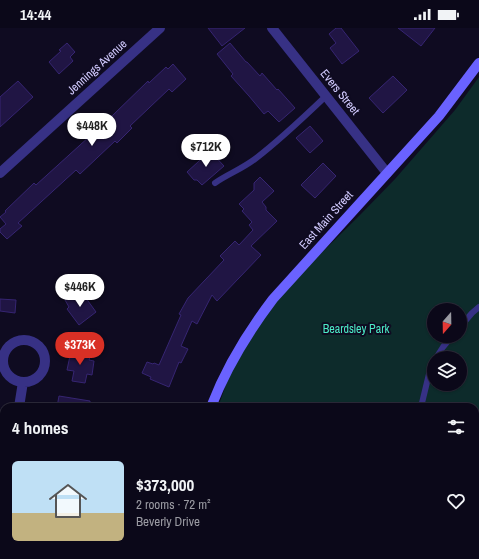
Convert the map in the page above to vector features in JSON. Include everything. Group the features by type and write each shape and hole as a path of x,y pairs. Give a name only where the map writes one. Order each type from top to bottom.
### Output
{"main road":[{"name":"East Main Street","path":"213,403 236,353 273,299 439,116 479,63"}],"street":[{"name":"Jennings Avenue","path":"0,174 160,28"},
{"name":"Evers Street","path":"272,28 387,173"},
{"path":"21,340 34,343 40,347 44,353 45,360 42,373 30,381 23,382 17,381 6,372 2,360 9,347 21,340"},
{"path":"20,403 23,382"}],"lane":[{"path":"215,183 224,176 240,169 254,160 302,119 326,96"},
{"path":"467,319 479,307"},
{"path":"422,403 427,382"}],"green space":[{"name":"Beardsley Park","path":"479,77 479,403 219,403 246,339 292,282 395,179 455,110"}],"building":[{"path":"208,28 245,28 222,46"},
{"path":"336,28 341,28 359,51 342,64 330,48 336,43 329,34"},
{"path":"398,28 435,28 421,46"},
{"path":"67,43 75,52 70,57 73,61 59,74 49,62"},
{"path":"230,43 260,76 262,73 295,108 279,122 268,111 264,114 231,76 233,74 217,54"},
{"path":"173,64 186,79 172,92 169,89 130,126 132,128 117,143 115,141 80,174 76,170 18,223 22,226 7,239 0,232 0,229 6,224 0,217 6,212 5,211 34,183 36,185 112,116 148,81 149,83 166,67 168,69"},
{"path":"393,76 407,90 383,113 369,98"},
{"path":"18,81 33,97 0,127 0,97"},
{"path":"310,126 323,141 310,153 296,138"},
{"path":"210,151 224,166 202,185 197,180 194,180 187,172"},
{"path":"323,163 336,176 315,198 301,185"},
{"path":"260,177 274,191 262,202 266,207 266,210 277,221 251,246 261,255 217,301 212,295 197,324 192,321 181,346 188,349 181,363 179,362 169,387 150,379 151,377 142,373 147,362 159,365 181,315 179,314 188,298 224,260 220,256 235,241 239,245 253,230 249,225 252,222 242,211 244,209 239,204 254,190 254,183"},
{"path":"75,293 78,297 83,294 96,312 79,325 67,309 69,307 65,300"},
{"path":"0,299 16,300 15,313 0,311"},
{"path":"71,351 91,354 89,360 94,361 92,375 87,374 85,383 72,381 74,371 67,370"},
{"path":"59,396 90,401 90,403 58,403"}]}
